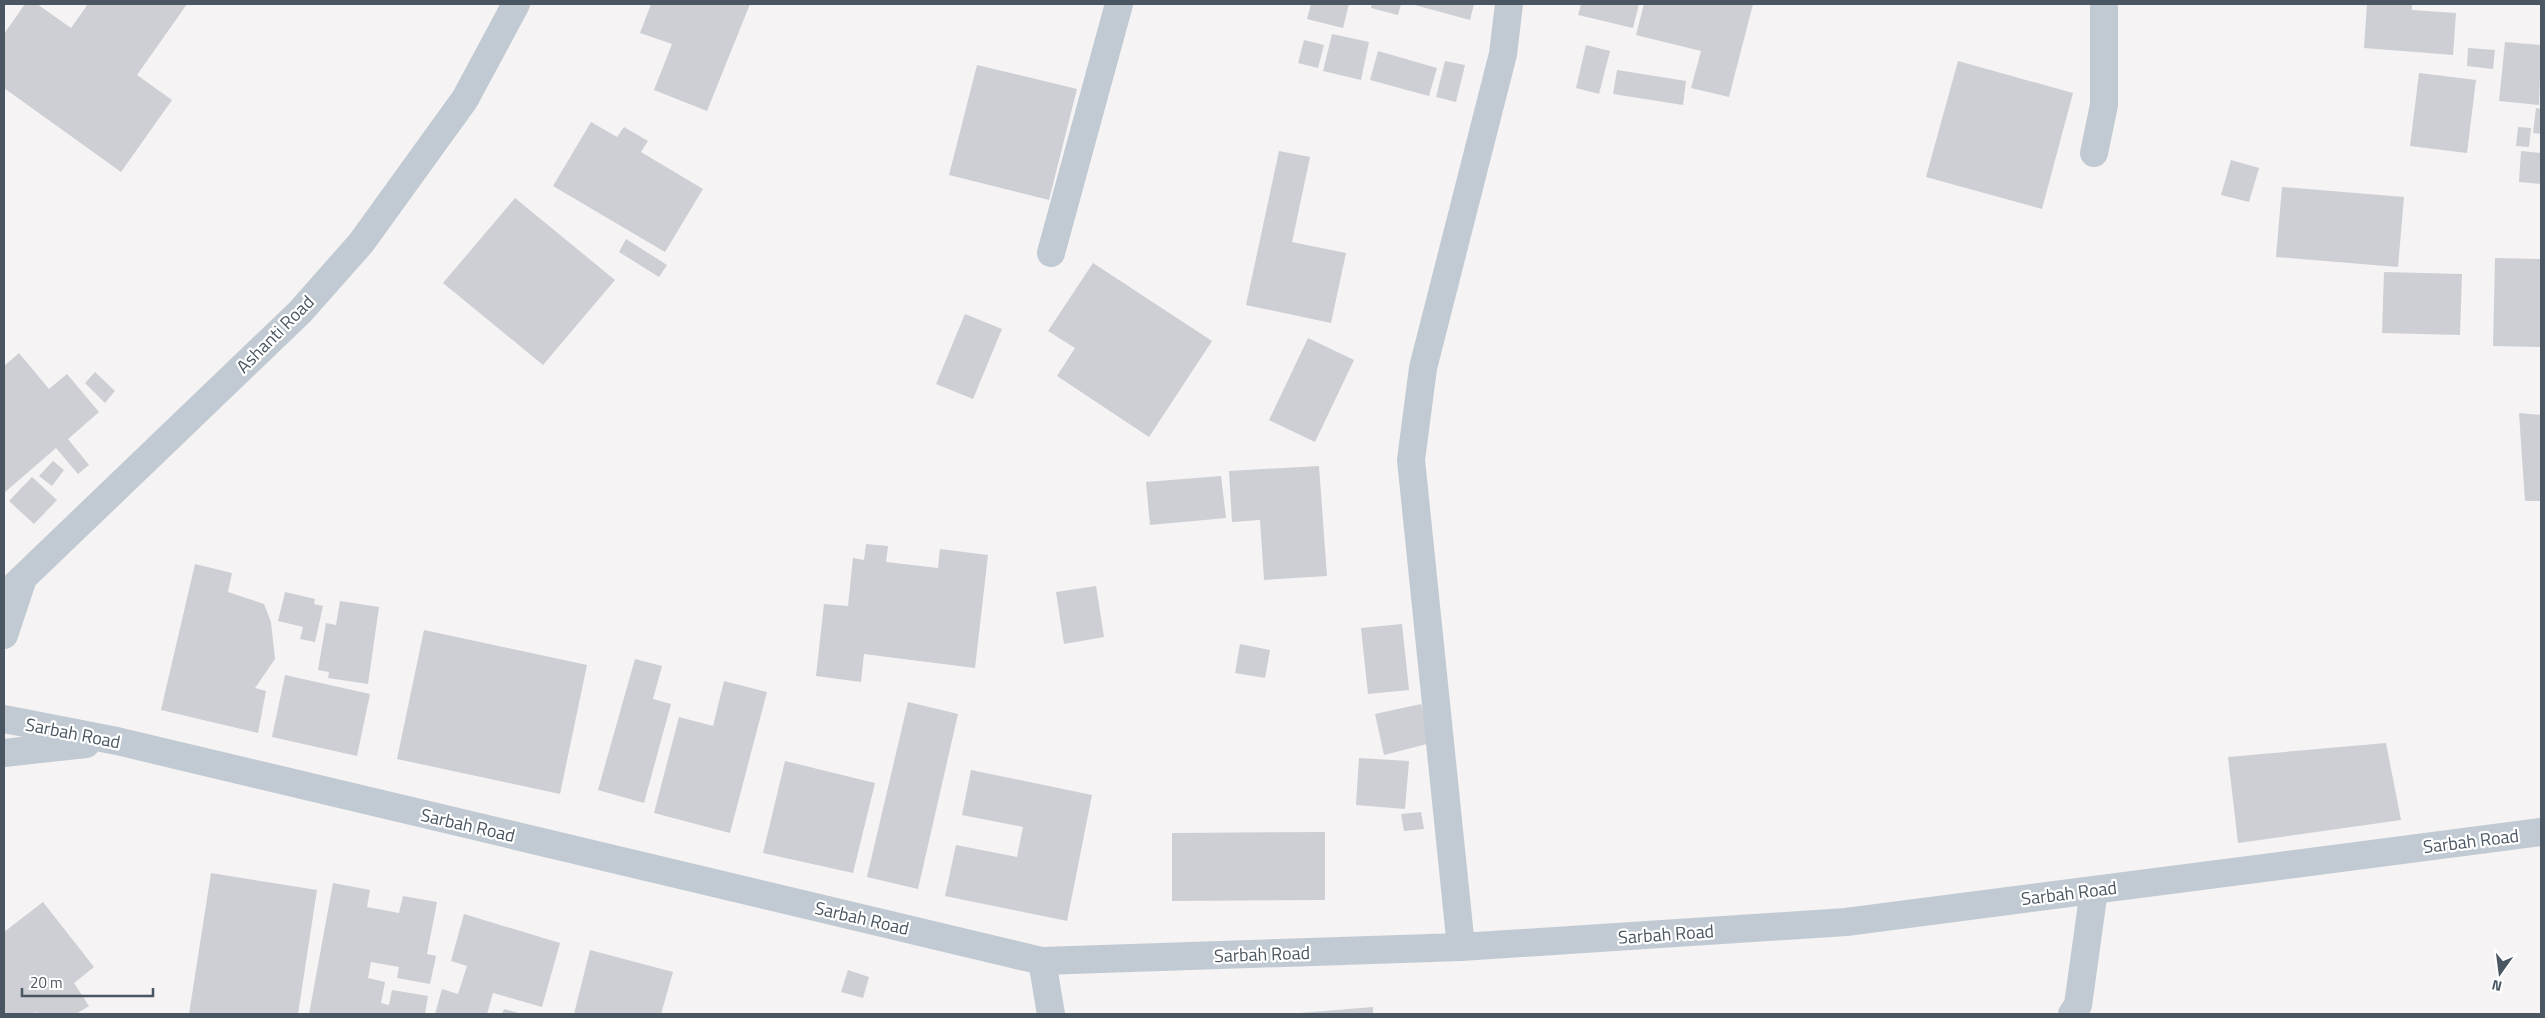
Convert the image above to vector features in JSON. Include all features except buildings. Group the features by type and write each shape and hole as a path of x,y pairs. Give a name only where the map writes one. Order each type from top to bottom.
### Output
{"street":[{"name":"Ashanti Road","path":"4,635 23,578 300,312 362,244 465,99 516,4"},
{"path":"1051,253 1119,4"},
{"path":"1461,948 1411,460 1423,368 1502,54 1508,4"},
{"path":"2094,153 2104,105 2104,4"},
{"path":"4,596 23,578"},
{"name":"Sarbah Road","path":"4,720 117,741 1042,961 1461,948 1846,922 2541,832"},
{"path":"4,753 117,741"},
{"path":"2072,1014 2078,1005 2094,890"},
{"path":"1042,961 1051,1014"}]}
